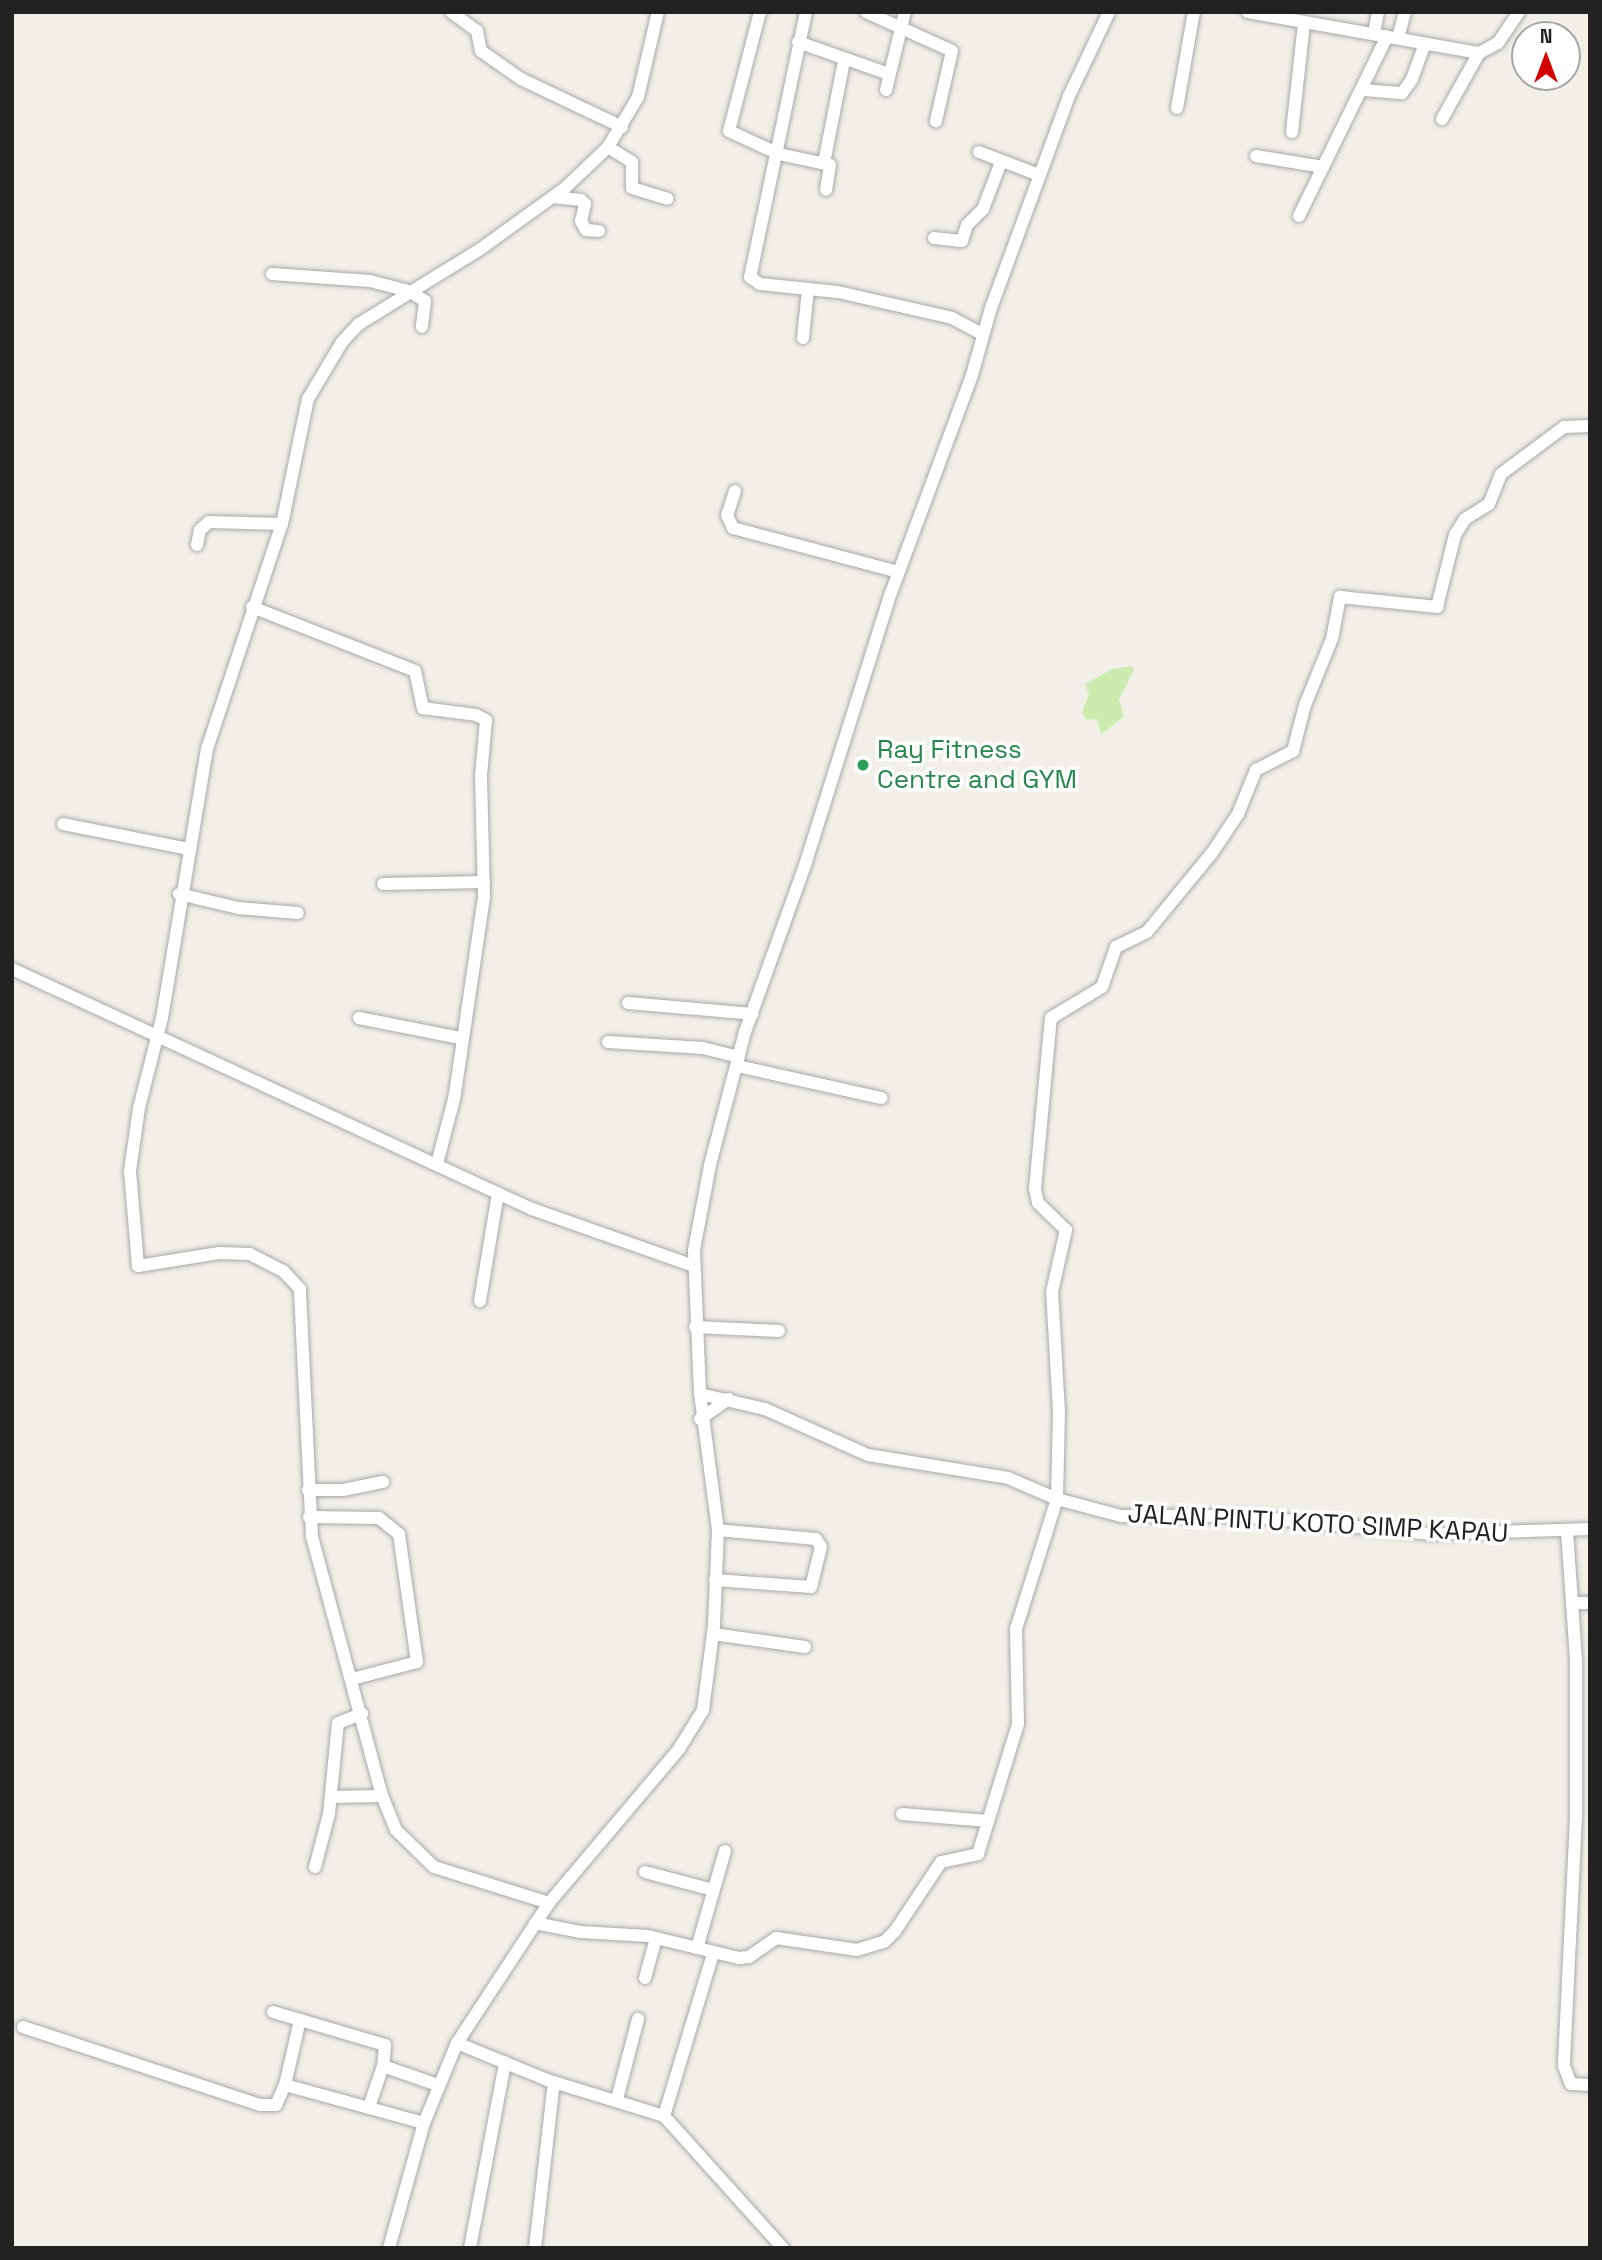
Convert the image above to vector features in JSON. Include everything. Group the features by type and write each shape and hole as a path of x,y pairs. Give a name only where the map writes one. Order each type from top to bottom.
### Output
{"street":[{"path":"451,12 477,31 481,51 522,79 622,127"},
{"path":"549,1903 434,1867 396,1830 382,1796 309,1517 310,1451 300,1289 282,1271 250,1254 219,1254 145,1268 135,1261 132,1154 157,1038 179,894 206,749 282,524 313,386 359,324 409,291 463,262 552,197 608,147 638,97 658,12"},
{"path":"760,12 729,131 779,154 830,165 826,190"},
{"path":"806,12 798,42 779,154 764,204 750,277 760,284 838,292 952,318 982,334"},
{"path":"866,12 952,51 936,121"},
{"path":"886,90 905,12"},
{"path":"390,2247 424,2123 457,2043 549,1903 690,1735 709,1688 718,1530 700,1419 694,1266 705,1187 753,1014 898,572 972,375 982,334 1039,175 1109,12"},
{"path":"1177,108 1194,12"},
{"path":"1248,12 1479,53"},
{"path":"1378,12 1386,36"},
{"path":"1299,216 1364,90 1386,36 1405,12"},
{"path":"1442,120 1479,53 1497,43 1519,12"},
{"path":"1292,132 1304,23"},
{"path":"798,42 844,61 889,74"},
{"path":"1364,90 1402,93 1408,88 1425,44"},
{"path":"824,163 844,61"},
{"path":"608,147 632,162 632,188 667,199"},
{"path":"979,152 1039,175"},
{"path":"1256,156 1323,167"},
{"path":"934,237 962,241 967,225 984,209 1001,162"},
{"path":"552,197 581,200 585,204 581,221 586,230 599,231"},
{"path":"272,274 370,281 409,291 425,301 422,327"},
{"path":"803,338 808,290"},
{"path":"535,1923 656,1938 713,1954 749,1957 776,1938 843,1951 884,1942 941,1861 978,1854 1018,1724 1016,1629 1058,1499 1059,1412 1052,1292 1066,1230 1038,1203 1035,1189 1051,1018 1102,987 1116,947 1147,932 1212,853 1238,814 1256,770 1293,751 1305,705 1332,639 1340,597 1437,607 1455,535 1465,519 1489,504 1501,474 1564,427 1590,426"},
{"path":"735,491 727,515 733,528 898,572"},
{"path":"197,545 200,530 209,522 282,524"},
{"path":"252,607 415,671 423,708 476,715 486,720 481,776 484,882 460,1038 454,1099 437,1164"},
{"path":"63,824 189,849"},
{"path":"383,884 484,882"},
{"path":"179,894 239,908 298,913"},
{"path":"12,969 498,1194 582,1230 694,1266"},
{"path":"628,1003 753,1014"},
{"path":"359,1018 460,1038"},
{"path":"608,1042 703,1048 738,1062 881,1098"},
{"path":"480,1301 498,1194"},
{"path":"695,1327 779,1331"},
{"name":"JALAN PINTU KOTO SIMP KAPAU","path":"700,1394 765,1409 868,1455 1008,1478 1058,1499 1121,1516 1244,1516 1432,1534 1590,1530"},
{"path":"700,1419 729,1399"},
{"path":"308,1490 343,1490 383,1482"},
{"path":"309,1517 379,1518 399,1534 417,1662 352,1679"},
{"path":"715,1580 811,1587 821,1547 816,1539 718,1530"},
{"path":"1567,1531 1572,1604 1576,1817 1564,2066 1571,2084 1590,2085"},
{"path":"1572,1604 1590,1603"},
{"path":"713,1634 805,1647"},
{"path":"315,1867 331,1797 338,1723 362,1714"},
{"path":"331,1797 382,1796"},
{"path":"902,1814 988,1821"},
{"path":"697,1948 725,1851"},
{"path":"646,1872 713,1889"},
{"path":"645,1978 656,1938"},
{"path":"664,2116 713,1954"},
{"path":"273,2012 381,2043 386,2049 383,2066 369,2107"},
{"path":"617,2099 638,2019"},
{"path":"23,2027 260,2105 276,2105 285,2085 300,2020"},
{"path":"457,2043 554,2082 617,2099 664,2116 781,2246"},
{"path":"470,2248 505,2062"},
{"path":"383,2066 438,2085"},
{"path":"535,2248 554,2082"},
{"path":"285,2085 424,2123"}],"green space":[{"path":"1132,666 1134,670 1119,700 1124,717 1101,734 1097,719 1086,720 1082,712 1089,694 1085,684 1112,669"}],"place":[{"name":"Ray Fitness Centre and GYM","path":"863,765"}]}
